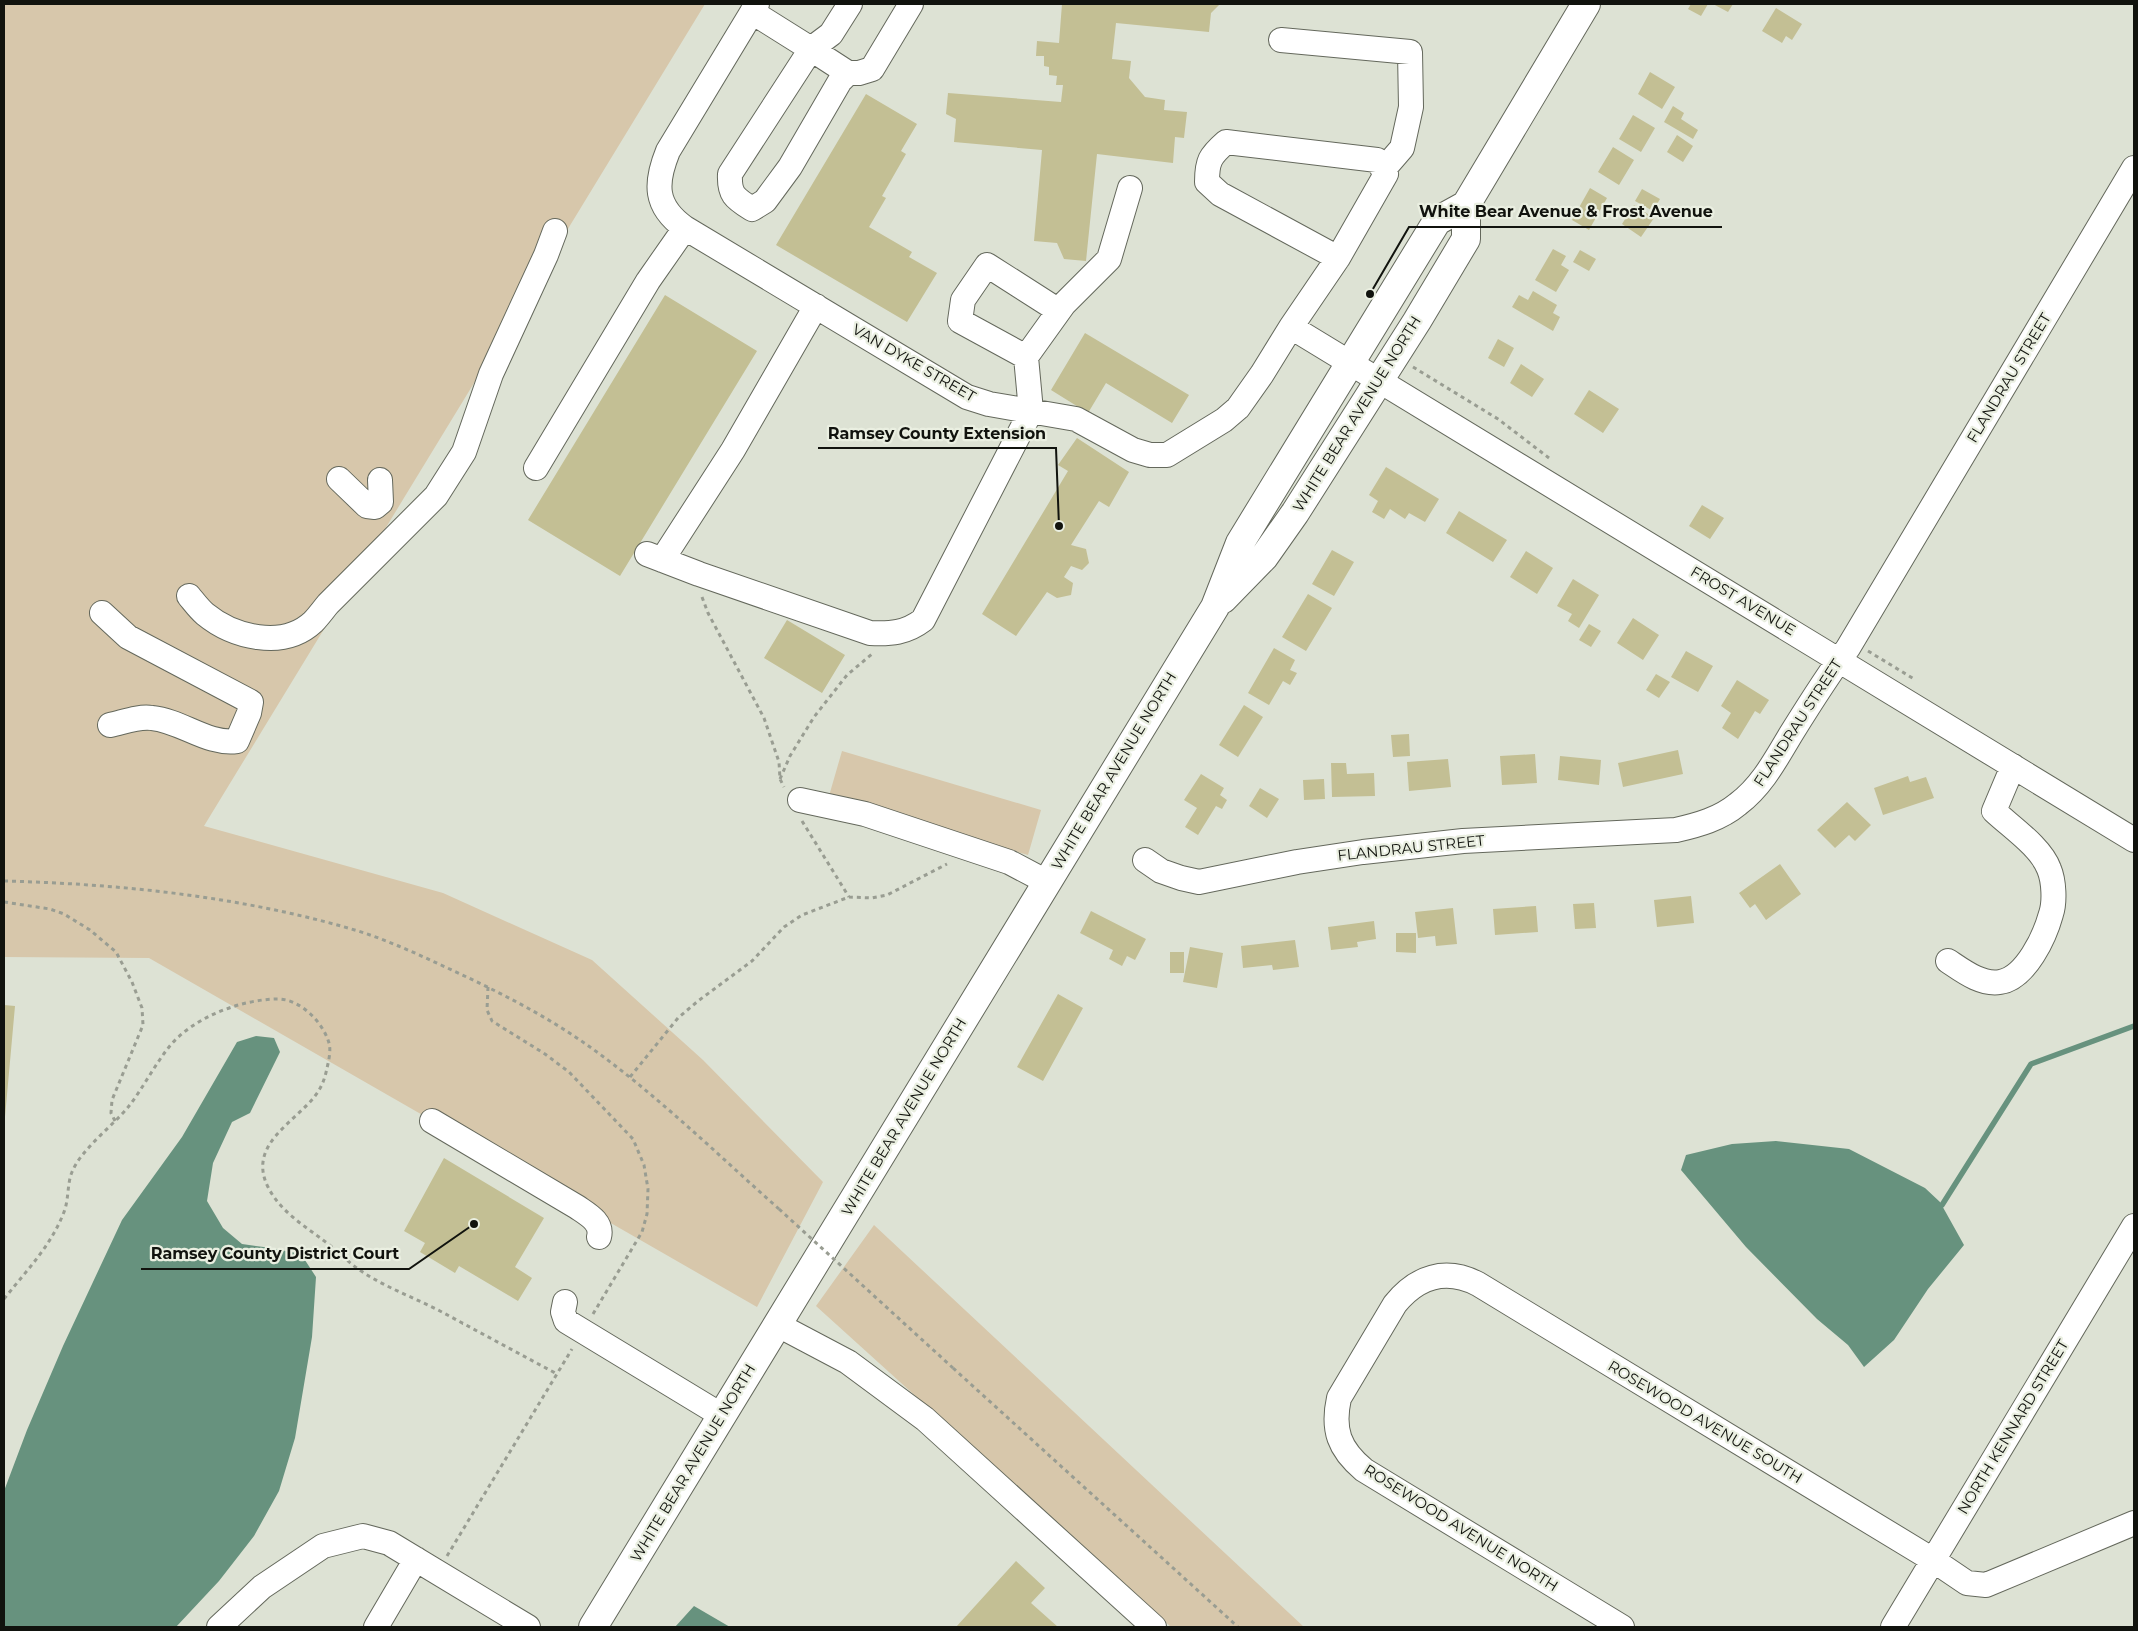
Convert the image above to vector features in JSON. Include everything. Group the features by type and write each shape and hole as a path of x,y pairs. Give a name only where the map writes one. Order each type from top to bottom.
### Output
{"main road":[{"path":"1466,205 1586,4"},
{"name":"WHITE BEAR AVENUE NORTH","path":"593,1627 1215,607 1240,543 1437,221 1466,205 1466,239 1379,381 1310,491 1269,550 1215,607"}],"street":[{"path":"848,73 840,81 790,167 765,201 752,209 738,201 729,189 730,174 811,49 831,34 850,4"},
{"path":"755,8 811,49 848,73 859,73 872,68 911,4"},
{"name":"VAN DYKE STREET","path":"755,8 668,151 662,167 659,190 670,216 685,228 967,397 994,405 1076,419 1133,450 1150,455 1167,455 1224,420 1238,408 1338,258 1386,174 1383,170"},
{"path":"1281,40 1410,52 1411,107 1402,148 1383,170 1377,160 1226,142 1207,162 1207,182 1220,194 1338,258"},
{"name":"FLANDRAU STREET","path":"1145,860 1161,871 1199,882 1297,862 1363,852 1463,841 1676,830 1719,817 1738,804 1755,789 1848,648 2134,168"},
{"path":"816,306 732,450 654,556 699,574 854,628 870,633 897,633 911,629 923,620 1031,410 1026,357 1059,311 1109,259 1130,188"},
{"path":"536,468 648,281 685,228"},
{"path":"189,596 205,614 229,628 252,637 272,638 293,634 312,623 328,604 436,496 464,452 490,374 546,255 555,231"},
{"path":"1026,357 960,321 963,300 987,264 1059,311"},
{"path":"1291,327 1350,363"},
{"name":"FROST AVENUE","path":"1350,363 2134,840"},
{"path":"339,479 367,506 375,507 381,502 380,480"},
{"path":"102,613 128,637 251,702 243,730 237,740 224,742 173,723 152,718 136,719 110,725"},
{"path":"1948,961 1984,982 2001,982 2008,979 2014,976 2030,959 2042,939 2052,913 2053,892 2050,869 2040,853 1994,811 2013,766"},
{"path":"794,801 865,814 1009,862 1047,882"},
{"path":"432,1121 577,1207 596,1222 600,1232 599,1236"},
{"name":"NORTH KENNARD STREET","path":"1892,1627 2134,1226"},
{"name":"ROSEWOOD AVENUE NORTH","path":"1478,1284 1453,1276 1436,1276 1419,1282 1405,1292 1395,1304 1339,1398 1336,1422 1342,1446 1352,1460 1364,1470 1622,1627"},
{"name":"ROSEWOOD AVENUE SOUTH","path":"1478,1284 1933,1560 1967,1583 1986,1585 2134,1523"},
{"path":"564,1302 563,1317 582,1331 721,1415"},
{"path":"778,1325 848,1362 925,1419 1154,1627"},
{"path":"219,1627 262,1587 323,1546 363,1536 389,1543 528,1627"},
{"path":"376,1627 416,1559"}],"path":[{"path":"699,574 700,590 708,613 764,718 779,762 780,779 849,897"},
{"path":"780,779 790,756 814,717 847,675 897,633"},
{"path":"630,1077 678,1018 698,1000 752,961 784,927 802,915 849,897 872,898 888,895 941,865 949,863"},
{"path":"4,881 66,883 146,890 215,898 289,912 351,928 413,952 488,987 534,1012 589,1046 630,1077 779,1209 1238,1627"},
{"path":"4,902 50,909 64,914 90,930 116,952 132,982 142,1008 143,1025 112,1100 111,1113 115,1121"},
{"path":"437,1572 642,1232 647,1214 648,1189 644,1165 633,1139 569,1072 545,1054 492,1021 487,1010 488,987"},
{"path":"4,1299 53,1237 65,1209 72,1171 82,1156 130,1105 170,1046 181,1034 212,1016 240,1003 261,999 283,999 301,1006 324,1030 330,1045 329,1061 324,1082 315,1096 282,1128 265,1155 263,1174 269,1189 295,1220 358,1268 386,1285 557,1374"}],"shaded area":[{"path":"4,4 705,4 204,826 443,893 592,960 703,1060 823,1182 757,1307 149,958 4,957"},
{"path":"842,751 1041,810 1028,855 829,796"},
{"path":"256,1036 274,1038 280,1052 250,1113 232,1122 213,1163 207,1201 223,1228 242,1244 301,1254 316,1277 312,1337 295,1438 279,1491 254,1536 219,1581 176,1627 4,1627 4,1491 27,1430 63,1346 122,1220 182,1137 237,1042"},
{"path":"1776,1141 1849,1149 1925,1188 1940,1202 1964,1245 1928,1289 1894,1340 1864,1367 1848,1345 1817,1319 1746,1247 1681,1170 1686,1155 1732,1144"},
{"path":"874,1225 1304,1627 1171,1627 816,1306"},
{"path":"694,1606 730,1627 675,1627"}],"building":[{"path":"1062,4 1220,4 1211,13 1209,32 1116,23 1112,59 1131,61 1129,78 1145,97 1165,100 1164,110 1187,112 1184,138 1175,137 1173,163 1097,154 1086,261 1064,259 1057,243 1034,241 1042,150 954,142 956,119 946,114 948,93 1061,102 1063,85 1056,85 1057,76 1049,75 1049,67 1044,66 1044,56 1036,56 1037,41 1059,43"},
{"path":"1691,4 1708,4 1701,16 1688,9"},
{"path":"1713,4 1733,4 1728,12"},
{"path":"1776,8 1802,24 1792,40 1786,36 1782,43 1762,31"},
{"path":"1650,72 1675,87 1662,109 1638,94"},
{"path":"866,94 917,124 901,151 906,154 882,196 886,198 869,227 912,252 909,257 937,273 907,322 776,245"},
{"path":"1673,106 1684,113 1681,119 1698,130 1693,139 1664,122"},
{"path":"1633,115 1655,128 1641,152 1619,139"},
{"path":"1677,135 1693,146 1683,162 1667,152"},
{"path":"1613,147 1634,160 1619,185 1598,172"},
{"path":"1590,188 1607,198 1589,230 1572,220"},
{"path":"1642,189 1660,199 1653,211 1635,201"},
{"path":"1634,205 1654,218 1641,237 1622,224"},
{"path":"1553,249 1566,256 1561,265 1569,270 1556,292 1535,280"},
{"path":"1580,250 1596,259 1589,271 1573,262"},
{"path":"1533,291 1557,305 1553,313 1560,317 1553,331 1512,307 1519,295 1528,300"},
{"path":"665,295 757,351 620,576 528,520"},
{"path":"1085,333 1189,395 1172,423 1106,383 1088,413 1051,390"},
{"path":"1498,339 1514,348 1504,367 1488,358"},
{"path":"1521,364 1544,379 1532,397 1510,383"},
{"path":"1589,390 1619,409 1603,433 1574,414"},
{"path":"1077,438 1129,472 1109,507 1099,501 1071,545 1086,549 1089,563 1082,570 1071,566 1064,577 1073,583 1071,595 1057,598 1047,592 1016,636 982,614 1068,471 1058,465"},
{"path":"1386,467 1439,499 1425,522 1409,513 1405,519 1390,509 1384,519 1372,512 1378,501 1369,495"},
{"path":"1702,505 1724,518 1710,539 1689,526"},
{"path":"1459,511 1507,540 1493,562 1446,533"},
{"path":"1332,550 1354,562 1334,596 1312,584"},
{"path":"1526,551 1553,568 1537,594 1510,577"},
{"path":"1573,579 1599,595 1579,628 1568,621 1572,614 1557,606"},
{"path":"1308,594 1332,608 1306,651 1282,637"},
{"path":"1633,618 1659,635 1643,660 1617,643"},
{"path":"787,620 845,655 822,693 764,658"},
{"path":"1589,624 1601,631 1591,647 1579,640"},
{"path":"1274,648 1295,660 1290,670 1297,673 1290,685 1283,681 1269,705 1248,693"},
{"path":"1686,651 1713,666 1698,692 1671,677"},
{"path":"1656,674 1670,682 1659,698 1646,690"},
{"path":"1737,680 1769,700 1760,714 1755,711 1738,739 1722,728 1731,713 1721,706"},
{"path":"1244,705 1263,717 1238,757 1219,745"},
{"path":"1409,734 1410,756 1393,757 1391,735"},
{"path":"1678,750 1683,774 1623,787 1618,763"},
{"path":"1535,754 1537,783 1502,785 1500,756"},
{"path":"1560,756 1601,760 1599,785 1558,780"},
{"path":"1448,759 1451,787 1409,791 1407,762"},
{"path":"1331,763 1346,763 1347,774 1374,773 1375,796 1332,797"},
{"path":"1201,774 1224,788 1220,795 1227,800 1222,809 1216,806 1198,835 1185,827 1197,808 1184,800"},
{"path":"1908,776 1910,782 1926,777 1934,798 1883,815 1874,788"},
{"path":"1324,779 1325,799 1304,800 1303,780"},
{"path":"1260,788 1279,799 1267,818 1249,806"},
{"path":"1847,802 1871,825 1855,841 1849,835 1835,848 1817,830"},
{"path":"1780,864 1801,894 1766,920 1755,904 1750,908 1739,893"},
{"path":"1691,896 1694,923 1657,927 1654,900"},
{"path":"1594,903 1596,928 1575,929 1573,904"},
{"path":"1536,906 1538,932 1495,935 1493,909"},
{"path":"1453,908 1457,944 1436,946 1435,936 1418,938 1415,912"},
{"path":"1091,911 1146,939 1135,960 1127,956 1122,966 1109,959 1113,950 1080,933"},
{"path":"1374,921 1376,939 1357,942 1358,947 1331,950 1328,927"},
{"path":"1396,933 1416,933 1416,953 1396,952"},
{"path":"1295,940 1299,967 1273,970 1272,965 1243,968 1241,946"},
{"path":"1190,947 1223,953 1217,988 1183,982"},
{"path":"1170,952 1184,952 1184,973 1170,973"},
{"path":"1058,994 1083,1008 1043,1081 1017,1067"},
{"path":"4,1005 15,1006 5,1117 4,1117"},
{"path":"444,1158 544,1218 515,1267 532,1278 518,1301 459,1266 455,1273 420,1252 425,1243 404,1231"},
{"path":"1016,1561 1045,1588 1031,1603 1058,1627 956,1627"}],"waterway":[{"path":"1942,1205 2031,1064 2134,1026"}],"place":[{"name":"White Bear Avenue & Frost Avenue","path":"1370,294"},
{"name":"Ramsey County Extension","path":"1059,526"},
{"name":"Ramsey County District Court","path":"474,1224"}]}
